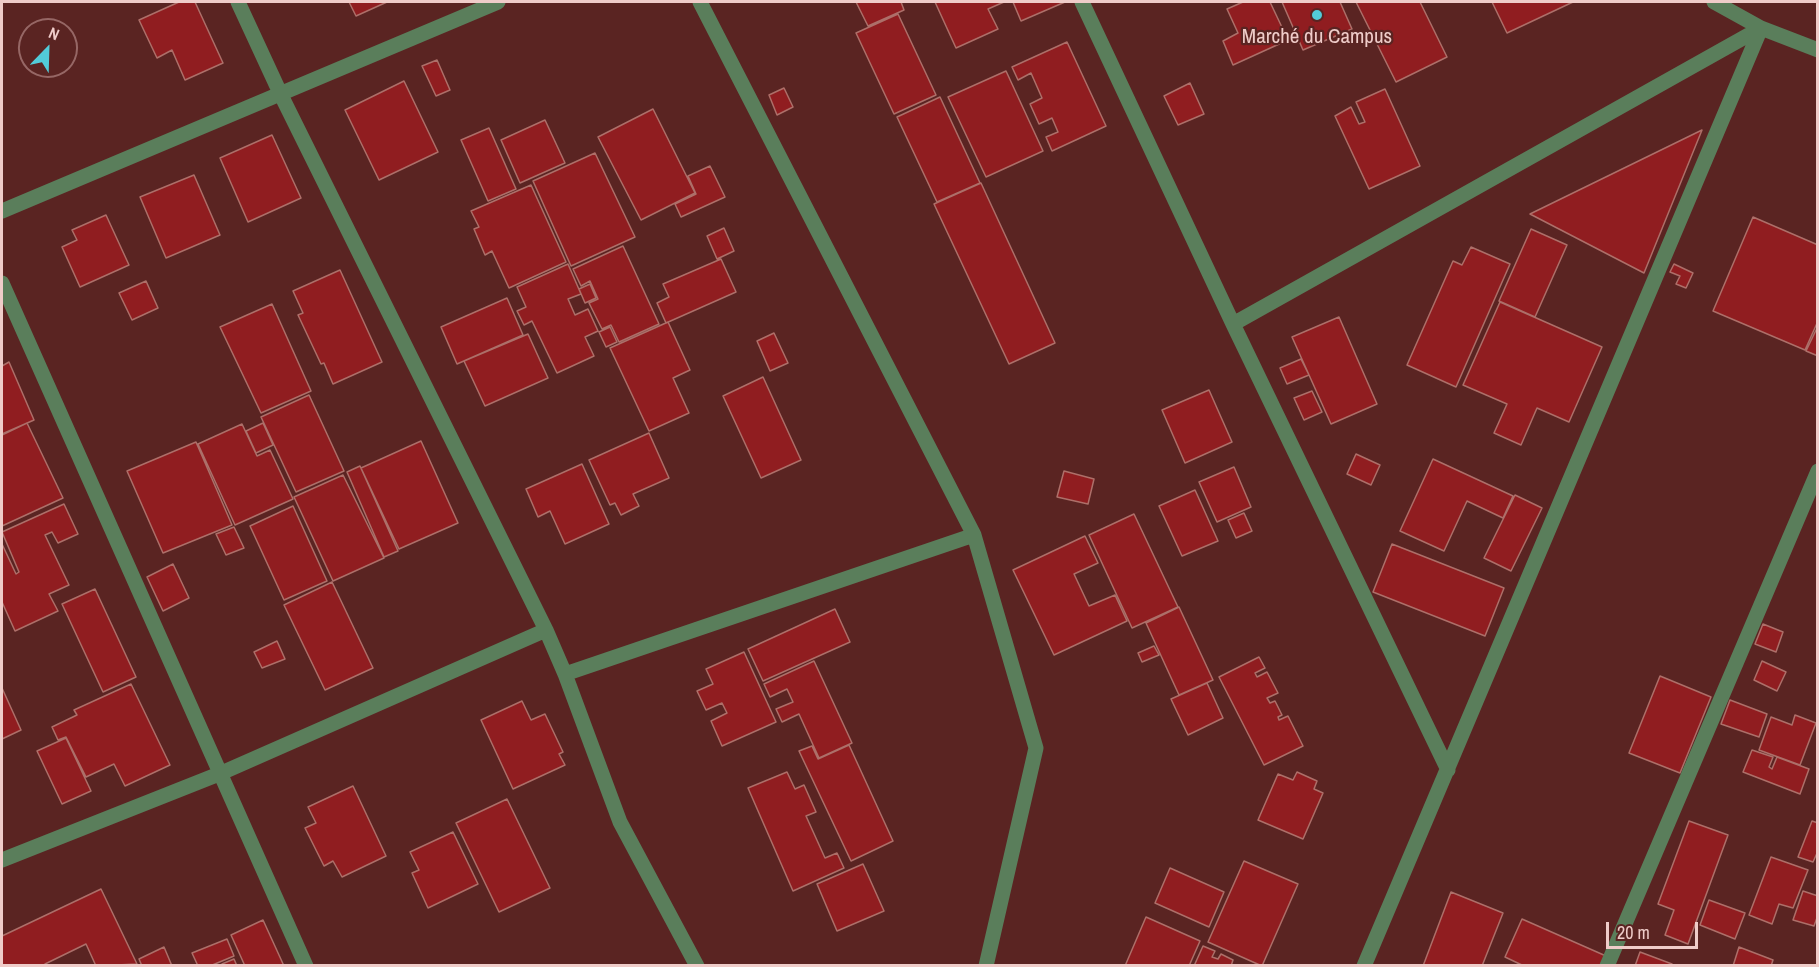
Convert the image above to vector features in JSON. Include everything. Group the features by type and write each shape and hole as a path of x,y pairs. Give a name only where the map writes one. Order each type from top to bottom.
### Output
{"street":[{"path":"238,2 281,94 546,630 565,674 620,822 697,966"},
{"path":"2,211 498,2"},
{"path":"700,2 974,535 1036,748 986,966"},
{"path":"1082,2 1233,324 1448,770"},
{"path":"1714,2 1761,28 1818,50"},
{"path":"1233,324 1761,28"},
{"path":"1364,966 1761,28"},
{"path":"2,283 306,966"},
{"path":"1607,966 1818,471"},
{"path":"565,674 974,535"},
{"path":"2,860 219,774 546,630"}],"building":[{"path":"179,2 195,2 223,63 185,80 172,50 157,58 139,20"},
{"path":"349,2 387,2 356,16"},
{"path":"856,2 901,2 904,10 868,26"},
{"path":"935,2 1004,2 988,9 998,29 956,48"},
{"path":"1013,2 1065,2 1021,21"},
{"path":"1243,2 1270,2 1288,40 1233,65 1223,41 1238,33 1227,9"},
{"name":"Marché du Campus","path":"1282,2 1340,2 1352,29 1303,50"},
{"path":"1356,2 1420,2 1447,57 1396,82"},
{"path":"1492,2 1573,2 1507,33"},
{"path":"898,14 936,95 894,114 856,33"},
{"path":"1067,42 1106,126 1052,151 1046,137 1058,132 1052,118 1039,124 1030,104 1042,98 1031,73 1018,80 1012,67"},
{"path":"437,60 450,90 436,96 422,66"},
{"path":"1006,71 1043,151 986,177 948,97"},
{"path":"404,81 438,152 379,180 345,110"},
{"path":"1190,83 1204,114 1178,125 1164,96"},
{"path":"784,88 793,107 777,115 769,95"},
{"path":"1385,89 1420,166 1369,189 1335,116 1351,107 1359,124 1365,122 1356,102"},
{"path":"940,97 980,183 937,202 897,117"},
{"path":"653,109 695,193 641,220 598,137"},
{"path":"545,120 565,163 520,183 501,140"},
{"path":"489,128 516,189 488,201 461,140"},
{"path":"1702,130 1644,273 1530,214"},
{"path":"272,135 301,198 248,222 220,158"},
{"path":"595,153 635,237 571,266 533,181"},
{"path":"710,166 725,197 681,217 675,204 696,194 688,176"},
{"path":"194,175 220,235 166,258 140,197"},
{"path":"981,183 1055,343 1009,364 934,204"},
{"path":"531,185 566,262 509,288 492,251 485,255 474,229 479,227 471,211"},
{"path":"106,215 129,265 80,287 62,247 77,240 72,230"},
{"path":"1753,217 1818,245 1818,321 1805,350 1713,311"},
{"path":"724,228 734,251 717,259 707,236"},
{"path":"1531,229 1567,245 1535,317 1499,301"},
{"path":"623,246 659,324 619,342 611,325 602,329 589,303 598,299 590,281 581,286 573,269"},
{"path":"1471,247 1510,264 1456,387 1407,365 1453,261 1462,265"},
{"path":"721,259 736,292 666,323 657,303 669,297 663,284"},
{"path":"568,264 581,294 568,299 575,315 588,309 598,331 585,337 594,356 557,373 532,321 524,325 517,311 526,307 517,287"},
{"path":"1674,264 1693,273 1686,288 1676,284 1680,276 1670,272"},
{"path":"340,270 382,362 333,384 298,315 303,313 293,291"},
{"path":"146,281 158,308 132,320 119,293"},
{"path":"590,284 596,298 585,303 579,289"},
{"path":"507,298 523,335 457,364 441,327"},
{"path":"1500,302 1602,347 1569,422 1537,408 1521,445 1494,433 1507,404 1463,385"},
{"path":"272,304 311,391 261,413 220,327"},
{"path":"1339,317 1377,404 1331,424 1292,337"},
{"path":"668,322 690,370 673,378 689,413 649,431 610,348"},
{"path":"1818,326 1818,356 1806,351"},
{"path":"610,327 617,342 606,347 599,332"},
{"path":"774,333 788,363 770,371 757,341"},
{"path":"528,334 548,378 485,406 464,361"},
{"path":"1301,359 1309,375 1287,384 1280,368"},
{"path":"9,362 34,420 2,434 2,366"},
{"path":"763,377 801,460 761,478 723,396"},
{"path":"1209,390 1232,442 1185,463 1162,410"},
{"path":"1312,391 1322,412 1304,420 1294,398"},
{"path":"309,395 344,471 296,492 261,417"},
{"path":"27,423 63,498 2,526 2,435"},
{"path":"263,423 273,445 256,453 246,431"},
{"path":"242,424 257,456 270,450 293,499 235,525 198,444"},
{"path":"649,433 669,478 633,494 639,506 621,515 615,503 610,505 589,460"},
{"path":"421,441 458,523 399,549 361,468"},
{"path":"196,442 232,525 163,553 127,471"},
{"path":"1356,454 1380,465 1371,485 1347,474"},
{"path":"1433,459 1513,496 1503,518 1467,501 1444,551 1400,531"},
{"path":"582,464 609,524 565,544 550,511 538,517 526,489"},
{"path":"360,466 398,551 384,557 347,472"},
{"path":"1234,467 1251,507 1217,522 1199,482"},
{"path":"1064,471 1094,479 1088,504 1057,497"},
{"path":"343,475 384,558 333,581 294,497"},
{"path":"1195,490 1218,541 1182,556 1159,506"},
{"path":"1515,495 1542,508 1511,571 1484,558"},
{"path":"64,504 78,534 58,543 52,532 45,535 69,585 49,594 58,611 15,631 2,602 2,544 16,574 19,572 2,532"},
{"path":"293,506 327,581 284,600 250,526"},
{"path":"1244,513 1252,531 1236,538 1228,520"},
{"path":"1134,514 1178,607 1132,628 1089,535"},
{"path":"234,527 244,548 226,555 216,534"},
{"path":"1085,536 1098,563 1074,574 1089,606 1115,595 1127,621 1054,655 1013,570"},
{"path":"1392,544 1504,588 1485,636 1373,592"},
{"path":"173,564 189,598 163,611 147,577"},
{"path":"332,582 373,668 325,690 284,605"},
{"path":"95,589 136,677 103,692 62,604"},
{"path":"1179,607 1213,680 1179,695 1146,623"},
{"path":"835,609 850,642 763,681 748,649"},
{"path":"1763,624 1783,632 1776,652 1755,644"},
{"path":"277,641 285,659 262,668 254,652"},
{"path":"1154,646 1159,655 1142,662 1138,653"},
{"path":"744,652 776,722 722,746 711,721 727,713 722,703 706,710 697,691 713,684 706,669"},
{"path":"1259,657 1265,668 1255,673 1257,677 1267,672 1278,693 1267,698 1270,703 1275,701 1282,715 1278,717 1279,720 1288,716 1303,746 1264,765 1219,677"},
{"path":"814,661 852,743 819,758 799,714 782,722 776,709 793,702 787,689 770,697 764,684"},
{"path":"1762,661 1786,672 1777,691 1754,680"},
{"path":"1660,676 1711,697 1680,773 1629,753"},
{"path":"1207,683 1223,718 1188,735 1171,699"},
{"path":"131,684 170,765 125,786 114,764 86,777 66,737 58,740 52,727 77,715 74,710"},
{"path":"2,688 21,730 2,739"},
{"path":"1730,700 1767,714 1759,737 1721,724"},
{"path":"522,701 531,720 545,714 563,752 559,754 565,765 513,789 481,720"},
{"path":"1795,715 1816,723 1800,765 1759,750 1771,717 1792,725"},
{"path":"66,738 91,791 62,804 37,751"},
{"path":"849,745 893,841 851,861 799,751 812,746 818,759"},
{"path":"1752,750 1773,757 1769,767 1772,769 1777,757 1809,769 1800,794 1743,772"},
{"path":"787,772 795,789 804,785 816,812 806,816 825,858 837,853 844,868 793,891 748,788"},
{"path":"1297,772 1317,781 1314,789 1323,793 1303,839 1258,820 1278,774 1293,780"},
{"path":"353,786 386,856 342,877 333,861 324,866 305,828 316,823 308,807"},
{"path":"507,799 550,888 499,912 456,823"},
{"path":"1689,821 1728,835 1688,944 1665,935 1674,910 1658,904"},
{"path":"1812,821 1818,823 1818,851 1813,862 1798,857"},
{"path":"453,832 478,884 428,908 412,873 419,870 410,852"},
{"path":"1771,857 1808,870 1793,908 1779,904 1772,924 1749,915"},
{"path":"1244,861 1298,884 1262,966 1208,942"},
{"path":"863,864 884,911 837,931 817,884"},
{"path":"1170,868 1224,892 1209,927 1155,903"},
{"path":"101,889 137,964 96,966 86,944 45,964 46,966 2,966 2,936"},
{"path":"1803,891 1818,896 1818,915 1814,926 1793,920"},
{"path":"1451,892 1503,913 1482,966 1423,966"},
{"path":"1709,900 1745,913 1735,939 1700,925"},
{"path":"1146,917 1200,941 1189,966 1125,966"},
{"path":"1522,919 1606,956 1602,966 1524,966 1505,957"},
{"path":"263,920 284,966 245,966 231,935"},
{"path":"227,939 234,956 210,966 198,966 192,953"},
{"path":"1203,946 1215,951 1212,957 1218,959 1221,954 1233,960 1231,966 1194,966"},
{"path":"164,947 172,966 142,966 139,959"},
{"path":"1739,947 1773,960 1771,966 1733,966"},
{"path":"1640,952 1672,964 1672,966 1635,966"},
{"path":"234,959 237,966 222,966 222,964"}],"place":[{"name":"Marché du Campus","path":"1317,15"}]}
